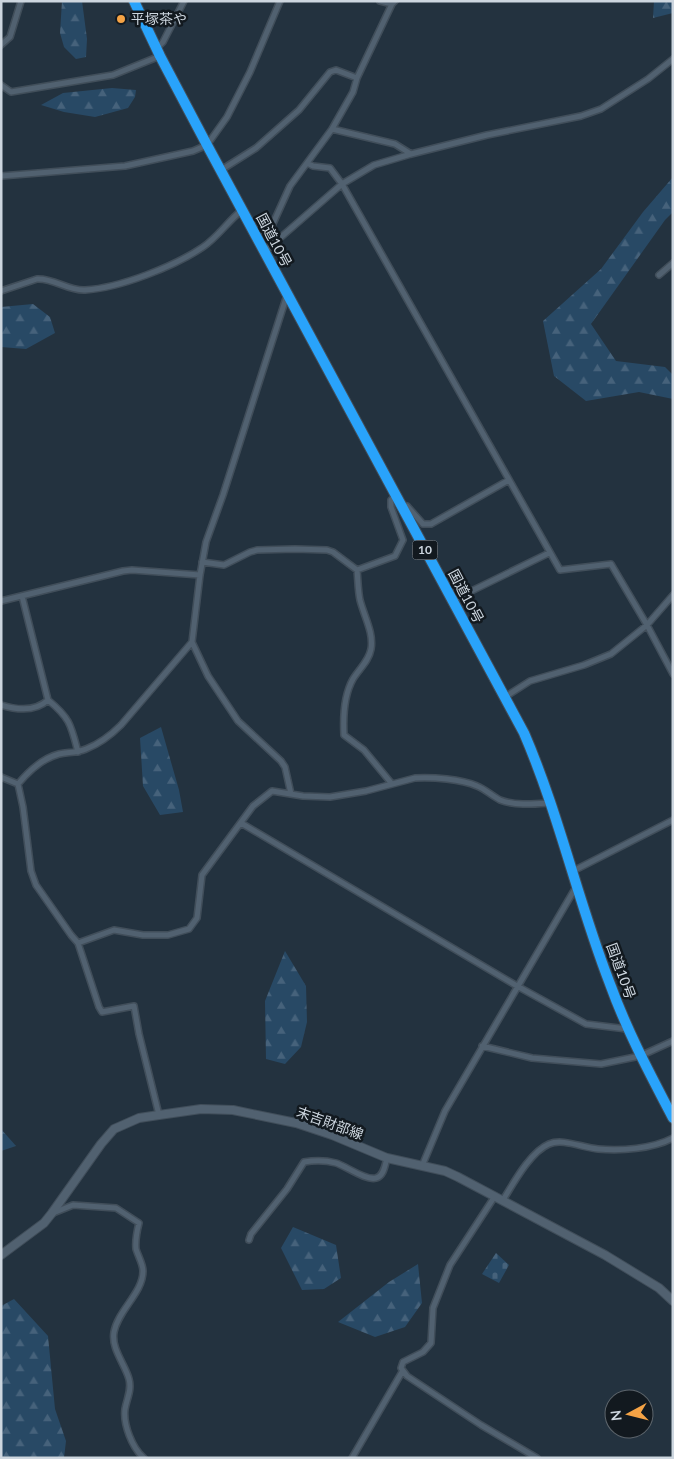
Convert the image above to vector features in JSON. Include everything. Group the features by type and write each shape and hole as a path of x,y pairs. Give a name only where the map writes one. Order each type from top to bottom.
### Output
{"highway":[{"name":"国道10号","path":"134,1 207,145 505,697 534,756 609,983 640,1056 673,1118"}],"main road":[{"name":"末吉財部線","path":"1,1255 44,1223 114,1129 139,1118 214,1108 296,1123 332,1135 387,1158 445,1171 605,1255 659,1288 673,1301"}],"street":[{"path":"1,45 10,37 21,1"},
{"path":"1,85 11,92 113,75 159,52 184,1"},
{"path":"1,176 124,166 193,151 207,145 227,117 250,72 280,1"},
{"path":"273,242 270,230 290,186 332,129 353,92 357,78 394,3 380,1"},
{"path":"265,251 273,242 342,184 374,165 486,135 581,116 601,109 648,79 673,59"},
{"path":"221,170 256,148 299,110 330,72 336,70 357,78"},
{"path":"332,129 394,144 411,154"},
{"path":"308,163 312,166 330,168 342,184 560,570 611,564 673,674"},
{"path":"1,291 37,279 85,290 132,279 169,265 204,246 243,210"},
{"path":"659,275 673,264"},
{"path":"287,294 223,496 206,542 192,642 208,676 238,721 285,767 291,794"},
{"path":"401,505 407,506 424,524 430,524 509,480"},
{"path":"357,570 394,556 403,540 391,506 391,500 396,495"},
{"path":"202,562 224,565 257,550 321,548 333,552 357,570 360,598 370,631 372,648 366,662 350,685 344,710 344,735 364,750 392,784"},
{"path":"453,601 549,553"},
{"path":"1,601 123,571 200,575"},
{"path":"505,697 530,681 584,665 611,654 647,625 673,595"},
{"path":"22,596 48,700 56,706 71,724 78,752"},
{"path":"18,784 26,774 44,761 57,755 78,752 98,744 122,726 192,642"},
{"path":"1,706 23,710 39,707 48,700"},
{"path":"1,777 18,784"},
{"path":"78,942 114,930 143,935 168,935 189,929 196,918 202,875 253,806 269,792 277,790 291,794 330,798 423,777 466,782 478,786 501,800 525,804 551,803"},
{"path":"18,784 23,807 31,871 36,885 78,942 102,1012 134,1006 159,1114"},
{"path":"573,871 673,820"},
{"path":"241,823 517,986 586,1024 628,1029"},
{"path":"422,1166 444,1110 577,884"},
{"path":"482,1046 532,1058 600,1064 640,1056 673,1040"},
{"path":"352,1458 402,1372 401,1365 403,1362 423,1352 431,1343 434,1308 450,1265 499,1198 523,1168 541,1150 550,1144 563,1142 599,1150 631,1148 662,1143 673,1138"},
{"path":"249,1240 251,1234 287,1189 304,1162 318,1160 337,1163 370,1178 378,1178 382,1174 387,1158"},
{"path":"52,1213 73,1205 116,1208 139,1223 136,1249 144,1270 142,1283 118,1320 114,1332 114,1340 129,1378 131,1389 125,1410 126,1423 132,1442 143,1458"},
{"path":"402,1372 481,1425 537,1458"}],"green space":[{"path":"62,1 82,1 87,39 86,57 76,59 64,47 60,33"},
{"path":"654,1 673,1 673,13 653,18"},
{"path":"112,88 136,90 135,97 128,108 95,117 64,112 41,105 63,93"},
{"path":"673,177 673,212 665,220 591,324 616,361 665,367 673,375 673,399 639,392 586,401 554,376 543,321 601,269 643,212"},
{"path":"33,304 50,317 55,333 26,349 1,347 1,307"},
{"path":"161,727 179,790 183,812 160,815 143,786 140,738"},
{"path":"285,951 306,986 307,1022 301,1047 285,1064 266,1059 265,1001"},
{"path":"1,1129 16,1146 1,1151"},
{"path":"293,1227 336,1245 341,1278 324,1289 302,1290 281,1248"},
{"path":"496,1253 509,1265 499,1283 482,1274"},
{"path":"418,1264 422,1303 405,1327 375,1337 338,1322 389,1282"},
{"path":"14,1299 48,1336 55,1409 66,1441 64,1458 1,1458 1,1306"}],"place":[{"name":"平塚茶や","path":"121,19"}]}
